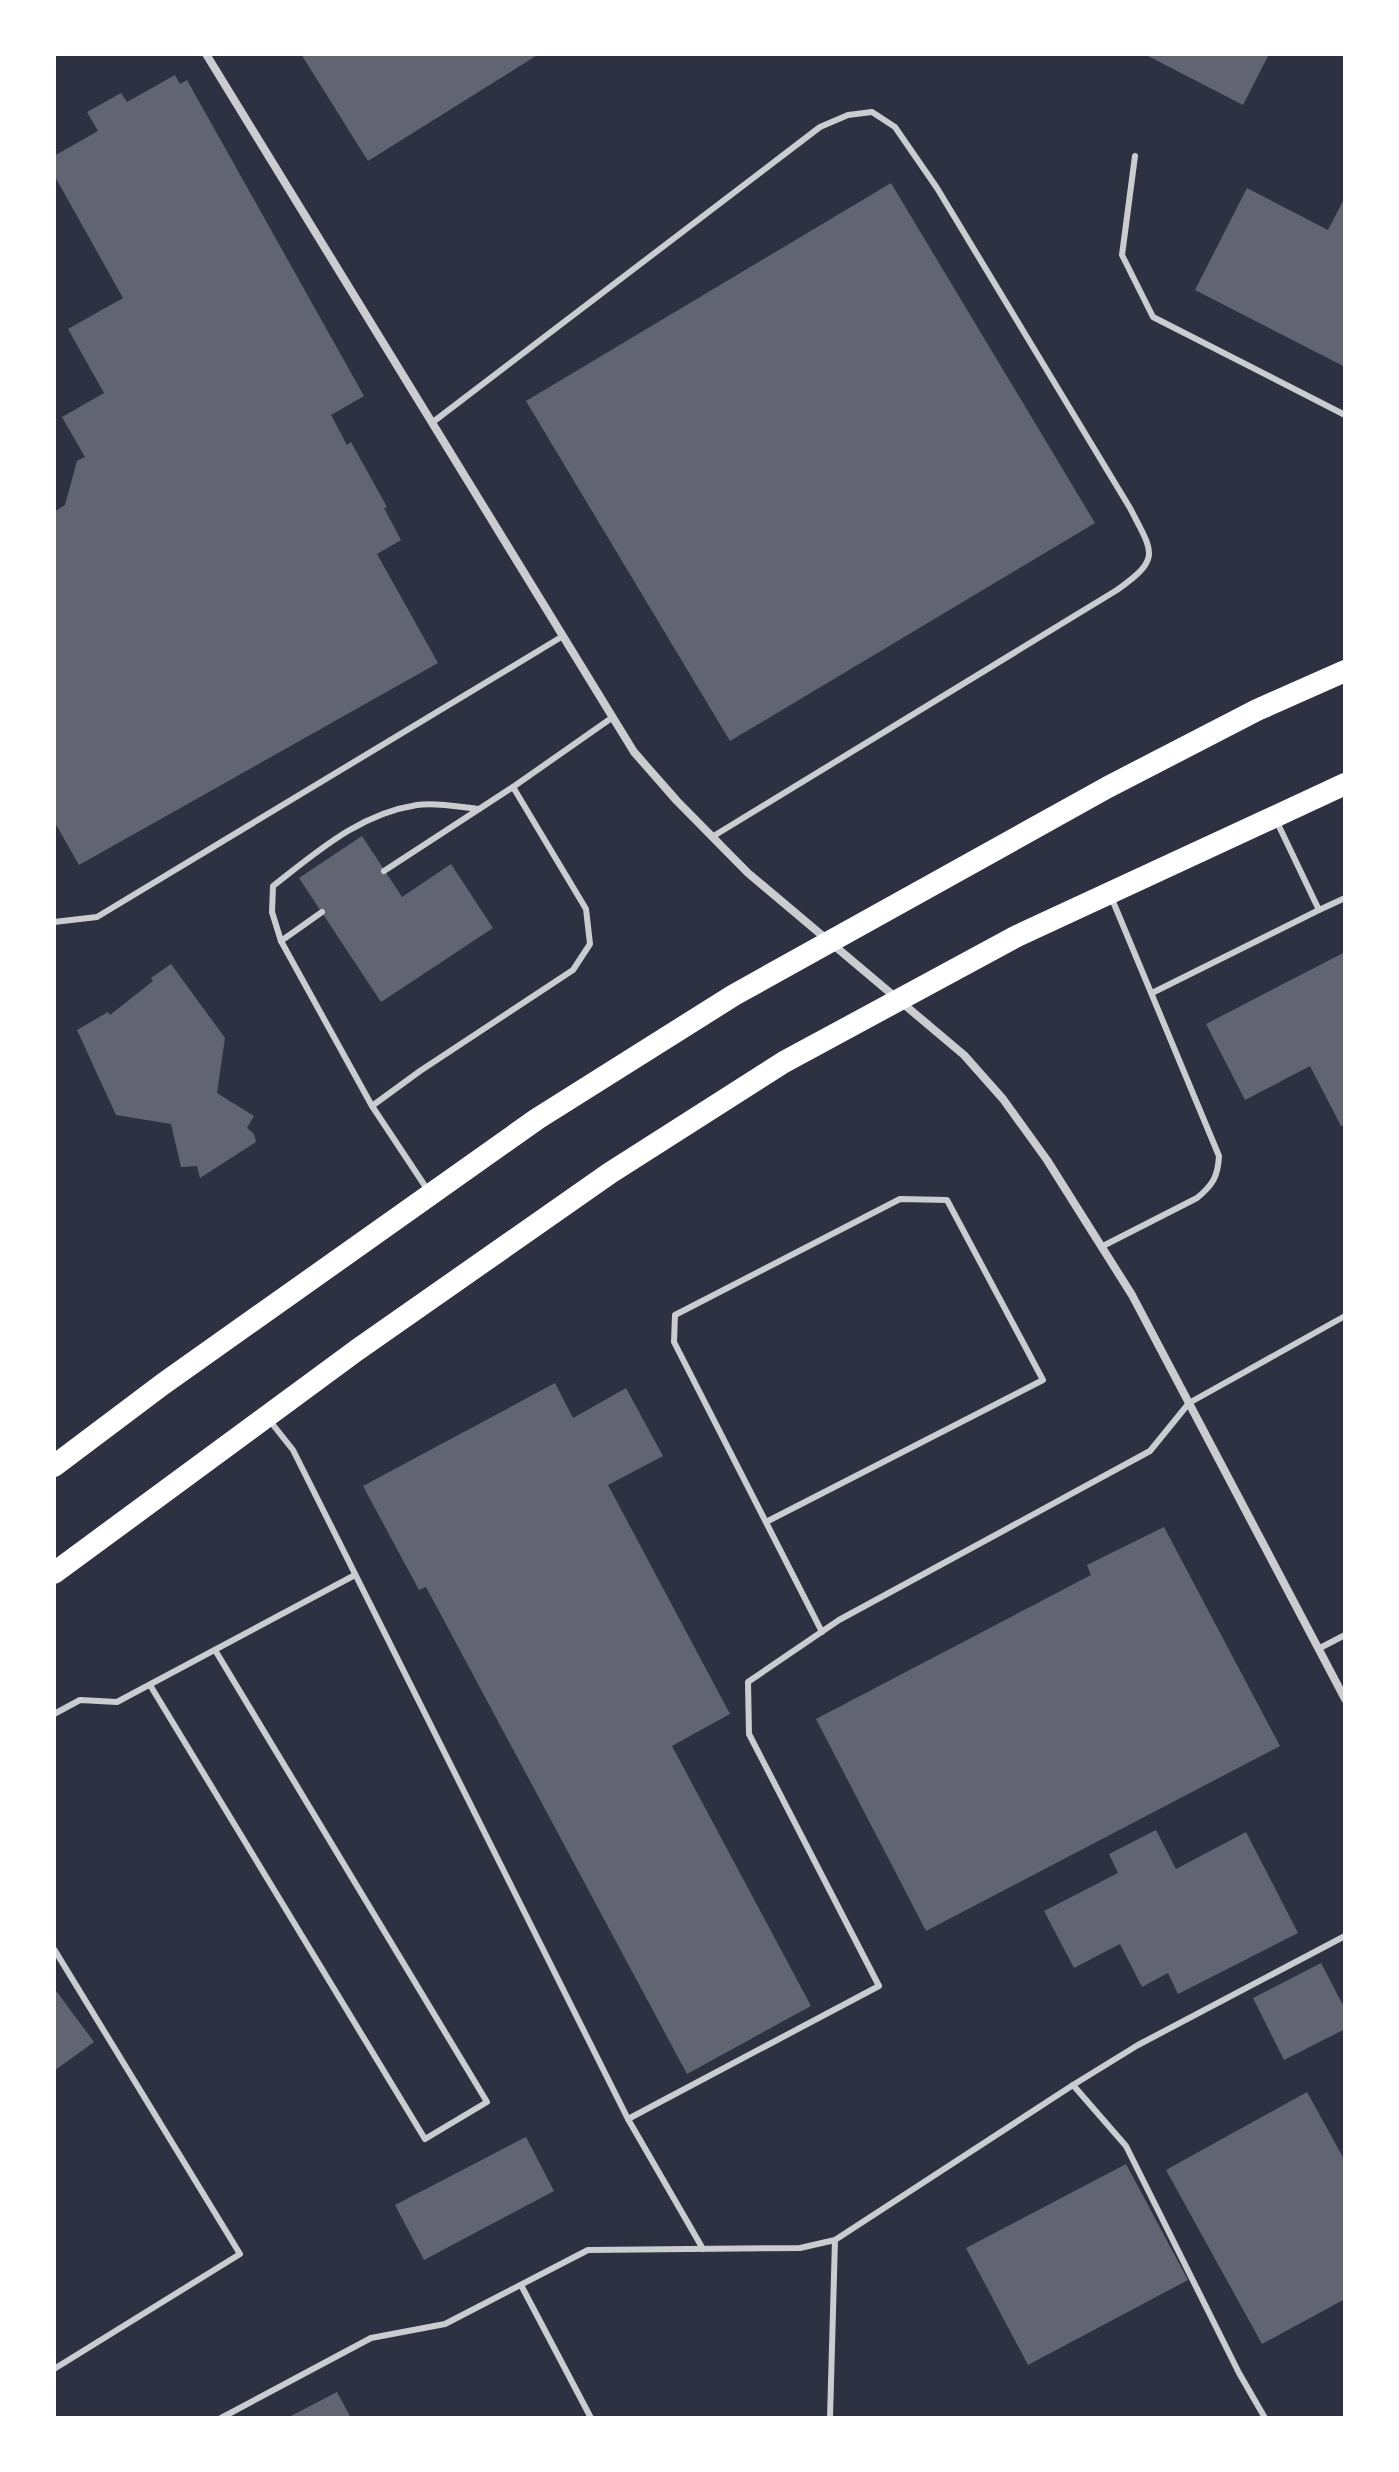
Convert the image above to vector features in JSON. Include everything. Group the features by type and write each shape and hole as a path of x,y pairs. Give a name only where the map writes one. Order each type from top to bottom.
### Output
{"highway":[{"path":"54,1466 163,1384 550,1111 734,995 1108,787 1257,710 1345,671"},
{"path":"54,1573 266,1417 610,1173 784,1062 1017,936 1344,787"}],"street":[{"path":"206,54 634,752 748,873 964,1055 1003,1099 1047,1160 1132,1295 1345,1699"}],"lane":[{"path":"433,422 820,127 848,115 872,112 895,127 937,188 1130,508 1148,544 1148,561 1143,571 1117,590 712,837"},
{"path":"1135,156 1122,255 1153,317 1345,415"},
{"path":"54,922 97,917 563,636"},
{"path":"384,871 613,717"},
{"path":"372,1106 432,1062 573,970 590,944 586,909 513,787"},
{"path":"431,1195 372,1106 281,941 272,912 273,886 340,833 378,815 419,805 479,809"},
{"path":"1275,817 1319,910"},
{"path":"1101,1247 1197,1198 1218,1174 1219,1156 1110,893"},
{"path":"1152,993 1345,898"},
{"path":"281,941 322,912"},
{"path":"766,1522 1043,1380 947,1200 900,1199 675,1315 674,1342 822,1632"},
{"path":"628,2119 879,1986 749,1734 748,1682 839,1620 1150,1451 1189,1403 1345,1316"},
{"path":"266,1417 293,1450 628,2119 703,2249"},
{"path":"54,1714 80,1700 117,1702 355,1575"},
{"path":"1318,1649 1345,1635"},
{"path":"150,1685 425,2139 487,2102 215,1650"},
{"path":"221,2418 371,2338 445,2324 588,2250 800,2248 835,2240 1138,2045 1345,1936"},
{"path":"54,1949 240,2254 54,2369"},
{"path":"1073,2085 1126,2146 1239,2373 1265,2418"},
{"path":"830,2418 835,2240"},
{"path":"521,2285 591,2418"}],"building":[{"path":"301,54 539,54 368,161"},
{"path":"1144,54 1269,54 1243,105"},
{"path":"175,75 180,84 187,80 364,396 331,415 347,445 351,442 387,507 384,508 401,540 377,554 438,663 79,865 54,821 54,512 65,505 77,461 85,457 62,417 104,393 68,329 123,298 54,175 54,156 98,131 87,112 121,93 127,102"},
{"path":"891,183 1095,523 730,741 526,401"},
{"path":"1247,188 1328,230 1345,197 1345,367 1195,290"},
{"path":"362,836 402,897 451,864 493,928 381,1002 299,878"},
{"path":"1345,952 1345,1124 1341,1126 1310,1066 1245,1100 1206,1024"},
{"path":"171,964 225,1038 217,1093 254,1116 247,1128 254,1134 256,1142 200,1178 197,1166 181,1167 171,1124 116,1115 77,1030 108,1012 110,1015"},
{"path":"555,1383 573,1418 626,1388 663,1456 608,1485 730,1714 672,1746 811,2006 687,2074 426,1587 419,1590 363,1486"},
{"path":"1164,1527 1280,1746 926,1931 816,1719 1091,1575 1087,1565"},
{"path":"1156,1830 1176,1869 1246,1832 1298,1933 1178,1994 1168,1973 1142,1987 1120,1944 1074,1968 1044,1911 1118,1873 1109,1854"},
{"path":"1321,1963 1345,2009 1345,2029 1284,2060 1253,1998"},
{"path":"54,1988 94,2042 54,2071"},
{"path":"1307,2092 1345,2161 1345,2299 1262,2344 1166,2170"},
{"path":"526,2137 554,2191 424,2260 395,2205"},
{"path":"1126,2164 1188,2280 1028,2365 966,2248"},
{"path":"337,2392 351,2418 287,2418"}]}
